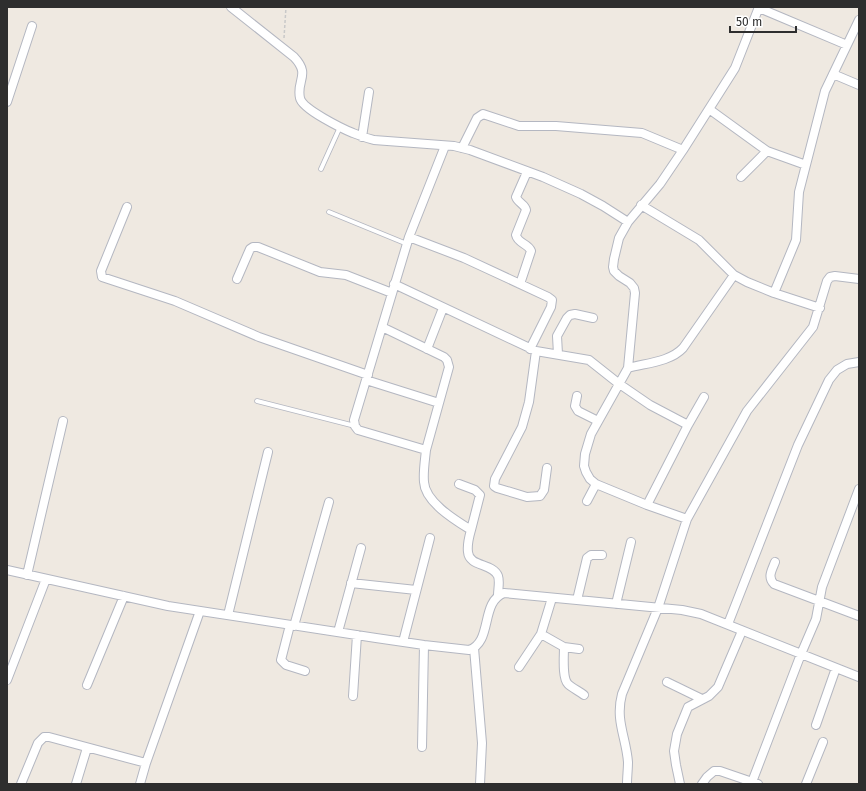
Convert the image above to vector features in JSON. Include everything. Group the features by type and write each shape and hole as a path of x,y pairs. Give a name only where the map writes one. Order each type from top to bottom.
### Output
{"street":[{"path":"231,7 294,57 302,68 300,93 302,102 308,108 340,127 362,136 390,142 462,148 543,177 593,201 628,222"},
{"path":"687,520 596,484 590,479 584,466 586,446 618,383 628,368 635,293 634,288 630,283 614,271 613,267 619,238 628,222 660,184 735,68 759,8 847,45"},
{"path":"774,293 796,240 799,192 825,91 859,20"},
{"path":"7,102 9,90 32,26"},
{"path":"833,74 859,85"},
{"path":"362,136 369,92"},
{"path":"709,109 767,151 806,165"},
{"path":"462,148 477,118 479,115 483,114 519,126 556,126 642,133 683,150"},
{"path":"426,450 358,430 355,426 354,420 408,240 445,146"},
{"path":"741,177 767,151"},
{"path":"520,284 531,251 527,246 519,242 516,236 526,207 517,200 516,197 527,172"},
{"path":"641,205 699,240 734,275 774,293 820,308"},
{"path":"128,207 101,271 102,277 170,300 259,337 439,403"},
{"path":"408,240 464,258 548,296 552,300 552,304 533,350 529,402 522,427 495,479 494,486 527,497 540,496 544,490 547,468"},
{"path":"237,279 250,249 253,247 258,247 320,272 346,275 392,293"},
{"path":"628,368 669,358 677,354 683,348 734,275"},
{"path":"626,784 628,762 620,722 619,705 622,694 658,608 687,520 747,412 811,332 816,322 830,277 859,278"},
{"path":"394,284 533,350 589,360 618,383 650,405 688,425"},
{"path":"427,349 443,308"},
{"path":"558,354 557,336 567,318 570,315 575,314 593,318"},
{"path":"382,327 444,357 449,363 426,450 424,481 425,490 445,512 471,530"},
{"path":"728,624 798,445 829,380 837,370 847,364 859,362"},
{"path":"577,396 575,406 578,411 598,421"},
{"path":"647,505 704,397"},
{"path":"27,575 63,421"},
{"path":"228,615 268,452"},
{"path":"460,484 475,490 480,495 471,530 468,553 470,558 474,561 497,574 499,579 498,595"},
{"path":"587,500 596,484"},
{"path":"702,784 714,771 720,771 755,783 800,654 816,619 822,587 859,489"},
{"path":"305,671 286,665 281,660 329,502"},
{"path":"403,642 430,538"},
{"path":"616,604 630,542"},
{"path":"338,632 361,548"},
{"path":"577,600 587,558 591,555 602,555"},
{"path":"775,562 770,577 774,584 859,616"},
{"path":"7,570 168,606 403,642 468,650 474,648 482,637 493,600 498,595 504,593 693,612 728,624 742,631 859,677"},
{"path":"7,680 46,579"},
{"path":"351,583 416,590"},
{"path":"87,685 124,596"},
{"path":"519,667 542,634 552,598"},
{"path":"140,784 146,763 200,611"},
{"path":"680,784 674,751 675,743 688,707 709,696 718,687 742,631"},
{"path":"542,634 564,647 579,649"},
{"path":"353,696 357,635"},
{"path":"422,748 424,645"},
{"path":"564,647 566,681 569,685 584,695"},
{"path":"474,648 482,743 480,784"},
{"path":"816,725 836,668"},
{"path":"667,682 702,699"},
{"path":"21,784 26,769 41,739 44,737 49,737 146,763"},
{"path":"806,784 823,742"},
{"path":"76,784 87,748"}],"lane":[{"path":"321,169 340,127"},
{"path":"328,212 408,240"},
{"path":"258,401 355,426"}],"path":[{"path":"283,48 286,7"}]}
